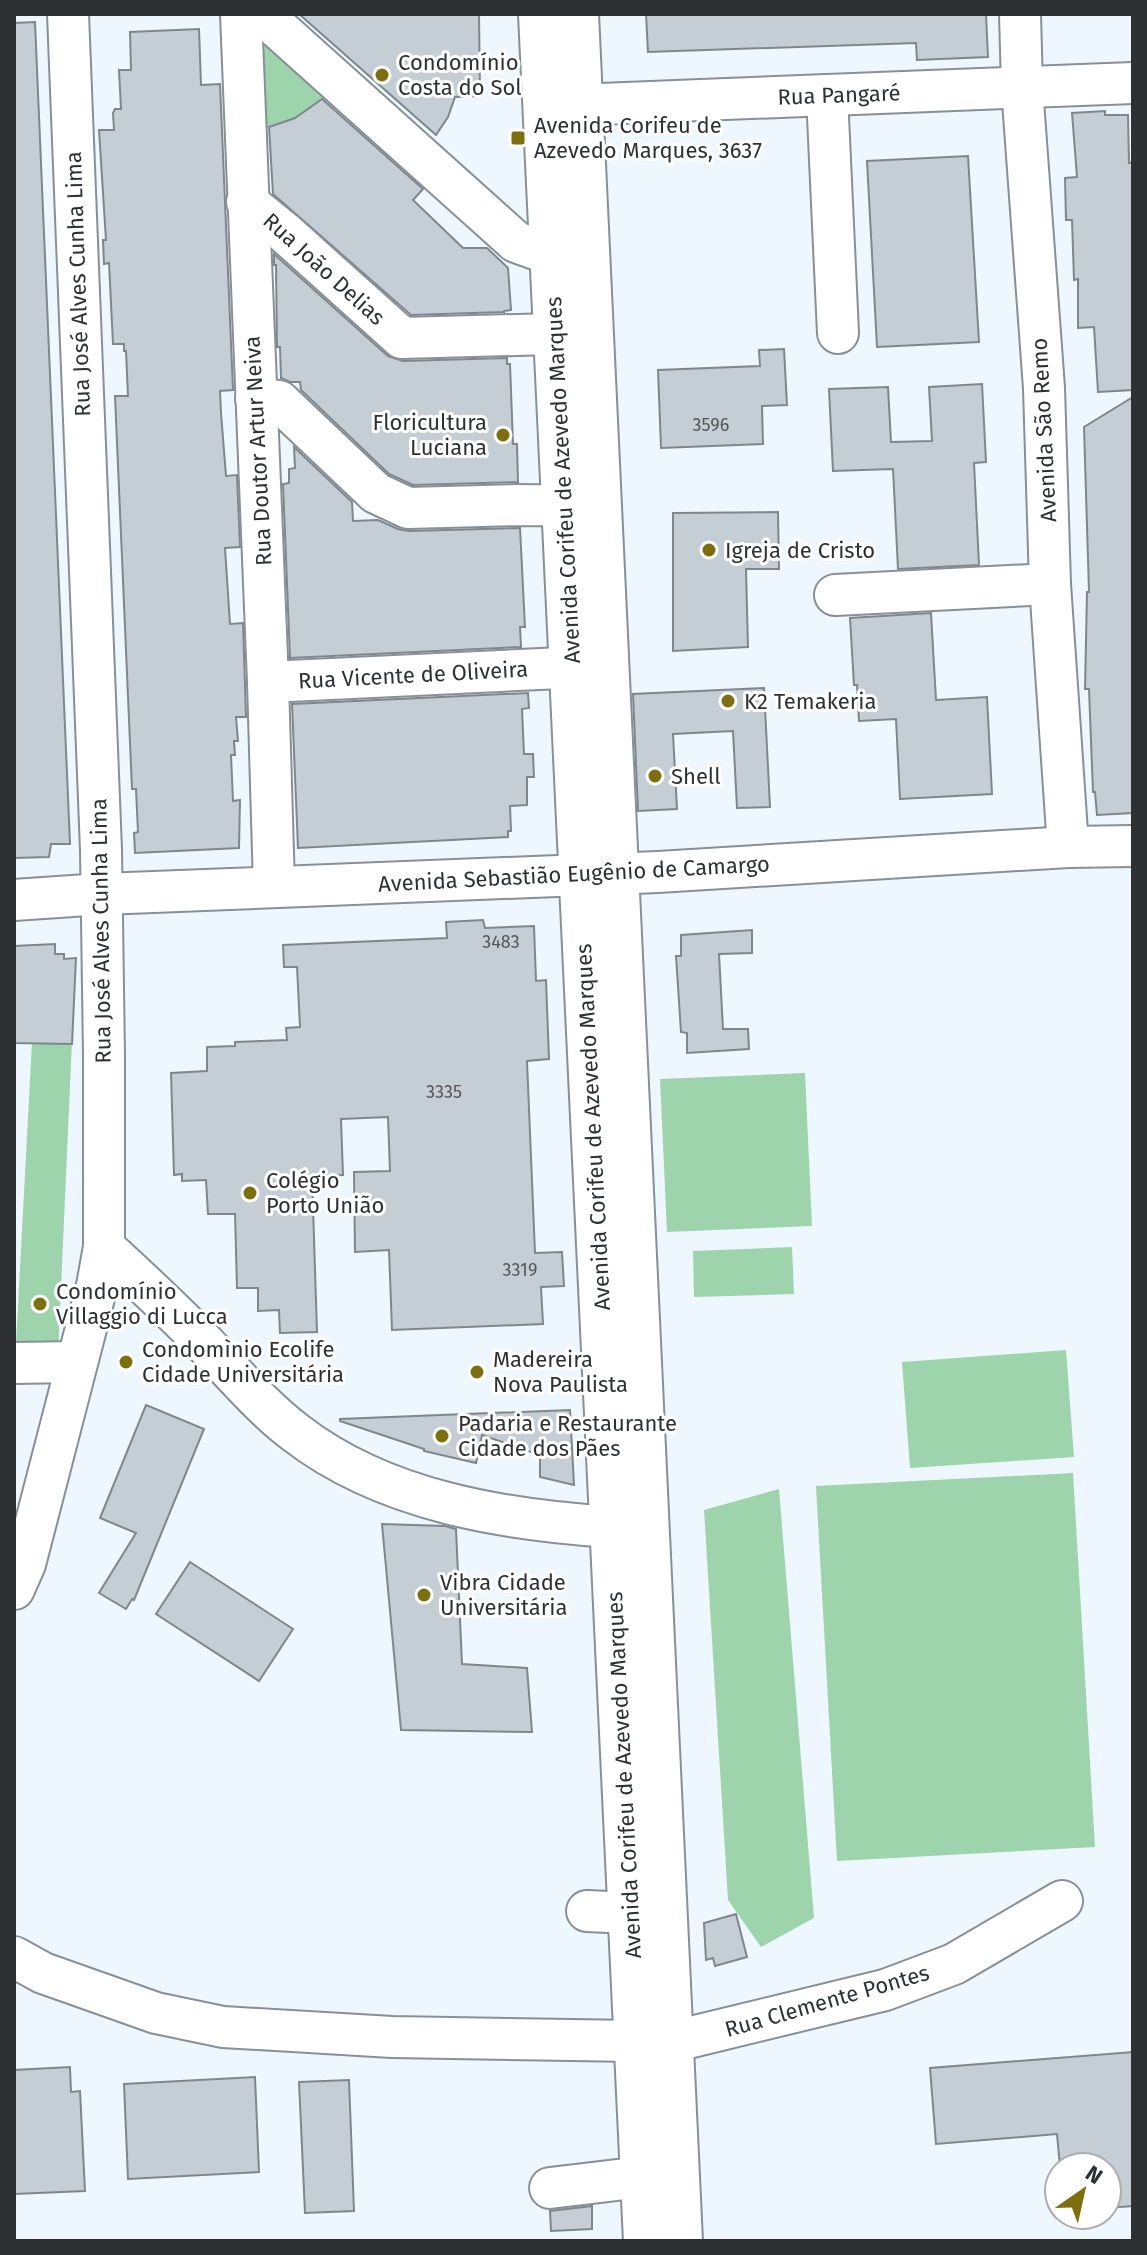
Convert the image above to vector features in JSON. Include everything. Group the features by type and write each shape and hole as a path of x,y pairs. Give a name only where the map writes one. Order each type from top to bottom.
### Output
{"main road":[{"name":"Avenida Corifeu de Azevedo Marques","path":"541,14 563,106"},
{"name":"Avenida Corifeu de Azevedo Marques","path":"576,14 563,106 573,333 599,874 656,1723 653,2041 642,2177 646,2241"},
{"name":"Avenida Corifeu de Azevedo Marques","path":"599,874 612,1527 630,1913 653,2041 680,2241"},
{"path":"612,1527 623,1529 628,1536 641,1705 647,1716 656,1723"}],"street":[{"name":"Rua José Alves Cunha Lima","path":"14,1589 25,1564 97,1286 104,1247 102,894 68,14"},
{"name":"Rua Doutor Artur Neiva","path":"241,14 274,887"},
{"path":"262,14 516,242 570,255"},
{"name":"Avenida São Remo","path":"1020,14 1022,87 1044,388 1050,584 1068,847"},
{"name":"Rua Pangaré","path":"563,106 1133,83"},
{"path":"827,95 838,333"},
{"name":"Rua João Delias","path":"247,202 402,338 573,333"},
{"path":"256,398 279,401 376,493 408,508 582,507"},
{"path":"835,595 1050,584"},
{"name":"Rua Vicente de Oliveira","path":"268,682 589,667"},
{"name":"Avenida Sebastião Eugênio de Camargo","path":"14,900 1133,846"},
{"path":"104,1247 159,1296 252,1394 295,1433 350,1469 416,1493 480,1510 568,1524 612,1527"},
{"path":"14,1363 76,1362"},
{"name":"Rua Clemente Pontes","path":"14,1957 43,1973 156,2013 223,2027 392,2037 653,2041 885,1990 954,1964 1062,1901"},
{"path":"587,1911 630,1913"},
{"path":"550,2188 642,2177"}],"green space":[{"path":"260,38 324,97 295,118 264,128"},
{"path":"72,1041 57,1378 14,1381 32,1042"},
{"path":"805,1073 812,1226 667,1232 660,1079"},
{"path":"792,1247 794,1294 694,1297 693,1251"},
{"path":"1066,1350 1074,1457 910,1468 902,1362"},
{"path":"1073,1473 1095,1847 837,1861 816,1486"},
{"path":"779,1489 814,1918 761,1947 728,1900 704,1510"}],"building":[{"path":"299,14 479,14 480,96 455,97 448,117 436,135"},
{"path":"646,14 986,14 988,57 917,60 916,43 648,52"},
{"path":"35,22 70,844 51,844 49,857 14,858 14,23"},
{"path":"199,29 201,85 220,84 233,390 220,391 226,476 237,475 240,547 225,548 230,624 243,623 246,717 236,717 238,741 234,741 235,755 231,755 233,801 240,800 239,848 135,853 134,833 138,832 136,789 132,789 115,396 128,396 126,351 124,344 113,344 109,263 104,264 103,240 106,240 99,130 114,130 113,113 115,109 121,109 119,70 131,70 130,32"},
{"path":"322,99 423,189 413,200 463,248 487,248 508,268 511,310 411,315 273,194 269,127 295,118"},
{"path":"1105,111 1105,115 1128,115 1129,163 1133,162 1133,390 1098,392 1094,327 1078,328 1078,279 1074,280 1072,220 1066,220 1065,178 1077,177 1072,113"},
{"path":"968,156 979,342 877,347 867,161"},
{"path":"274,254 388,356 403,361 507,358 507,364 510,364 513,444 517,444 518,482 413,485 389,474 301,390 300,382 281,378"},
{"path":"784,349 787,405 762,406 763,444 661,448 658,370 760,366 759,350"},
{"path":"982,384 986,462 974,463 979,565 898,569 893,469 833,471 829,389 888,387 891,442 932,441 929,387"},
{"path":"1133,397 1133,813 1097,815 1093,792 1089,689 1085,689 1089,592 1084,427"},
{"path":"294,447 352,502 353,521 378,520 409,531 520,528 525,627 520,627 521,647 290,658 283,484 289,483 289,469 295,468"},
{"path":"778,512 779,569 746,569 748,647 673,651 673,513"},
{"path":"931,613 936,700 987,697 992,794 900,799 896,719 859,721 850,618"},
{"name":"Shell","path":"764,688 770,807 737,808 733,731 673,734 677,809 638,811 633,694"},
{"path":"528,693 529,708 522,709 524,754 533,754 534,777 527,777 527,805 510,806 511,831 508,831 508,837 298,848 292,704"},
{"path":"483,920 485,928 534,926 536,981 546,980 549,1059 527,1061 535,1253 562,1252 564,1286 541,1287 543,1324 392,1330 389,1250 355,1252 354,1172 390,1171 388,1117 341,1119 343,1175 312,1176 317,1332 280,1333 279,1310 258,1311 258,1288 237,1288 235,1214 208,1214 206,1180 182,1181 182,1174 174,1175 171,1073 207,1071 207,1047 235,1046 235,1042 287,1040 286,1028 300,1027 297,967 284,967 283,945 447,938 446,922"},
{"path":"752,930 752,953 719,954 723,1029 748,1029 749,1049 687,1053 687,1033 681,1032 676,956 681,956 681,935"},
{"path":"55,944 55,954 64,954 64,959 76,958 72,1044 14,1043 14,946"},
{"path":"146,1405 204,1429 134,1600 126,1609 99,1593 136,1533 100,1518"},
{"name":"Padaria e Restaurante Cidade dos Pães","path":"570,1410 574,1485 540,1477 540,1455 482,1435 476,1463 424,1451 340,1421 340,1419"},
{"name":"Vibra Cidade Universitária","path":"382,1524 456,1529 462,1664 527,1668 532,1732 401,1730"},
{"path":"190,1562 293,1629 259,1681 156,1614"},
{"path":"736,1914 747,1957 715,1966 713,1958 706,1960 704,1923"},
{"path":"1133,2052 1133,2206 1123,2207 1123,2151 1059,2151 1057,2134 936,2144 930,2068"},
{"path":"70,2067 71,2092 80,2091 85,2191 14,2194 14,2070"},
{"path":"255,2077 259,2172 128,2179 124,2084"},
{"path":"349,2080 354,2211 305,2213 299,2082"},
{"path":"592,2206 592,2229 551,2231 550,2211"}],"place":[{"name":"Condomínio Costa do Sol","path":"382,75"},
{"name":"Avenida Corifeu de Azevedo Marques, 3637","path":"518,138"},
{"name":"Floricultura Luciana","path":"503,435"},
{"name":"Igreja de Cristo","path":"709,550"},
{"name":"K2 Temakeria","path":"728,701"},
{"name":"Shell","path":"655,776"},
{"name":"Colégio Porto União","path":"250,1193"},
{"name":"Condomínio Villaggio di Lucca","path":"40,1304"},
{"name":"Condomìnio Ecolife Cidade Universitária","path":"126,1362"},
{"name":"Madereira Nova Paulista","path":"477,1372"},
{"name":"Padaria e Restaurante Cidade dos Pães","path":"442,1436"},
{"name":"Vibra Cidade Universitária","path":"424,1595"}]}
